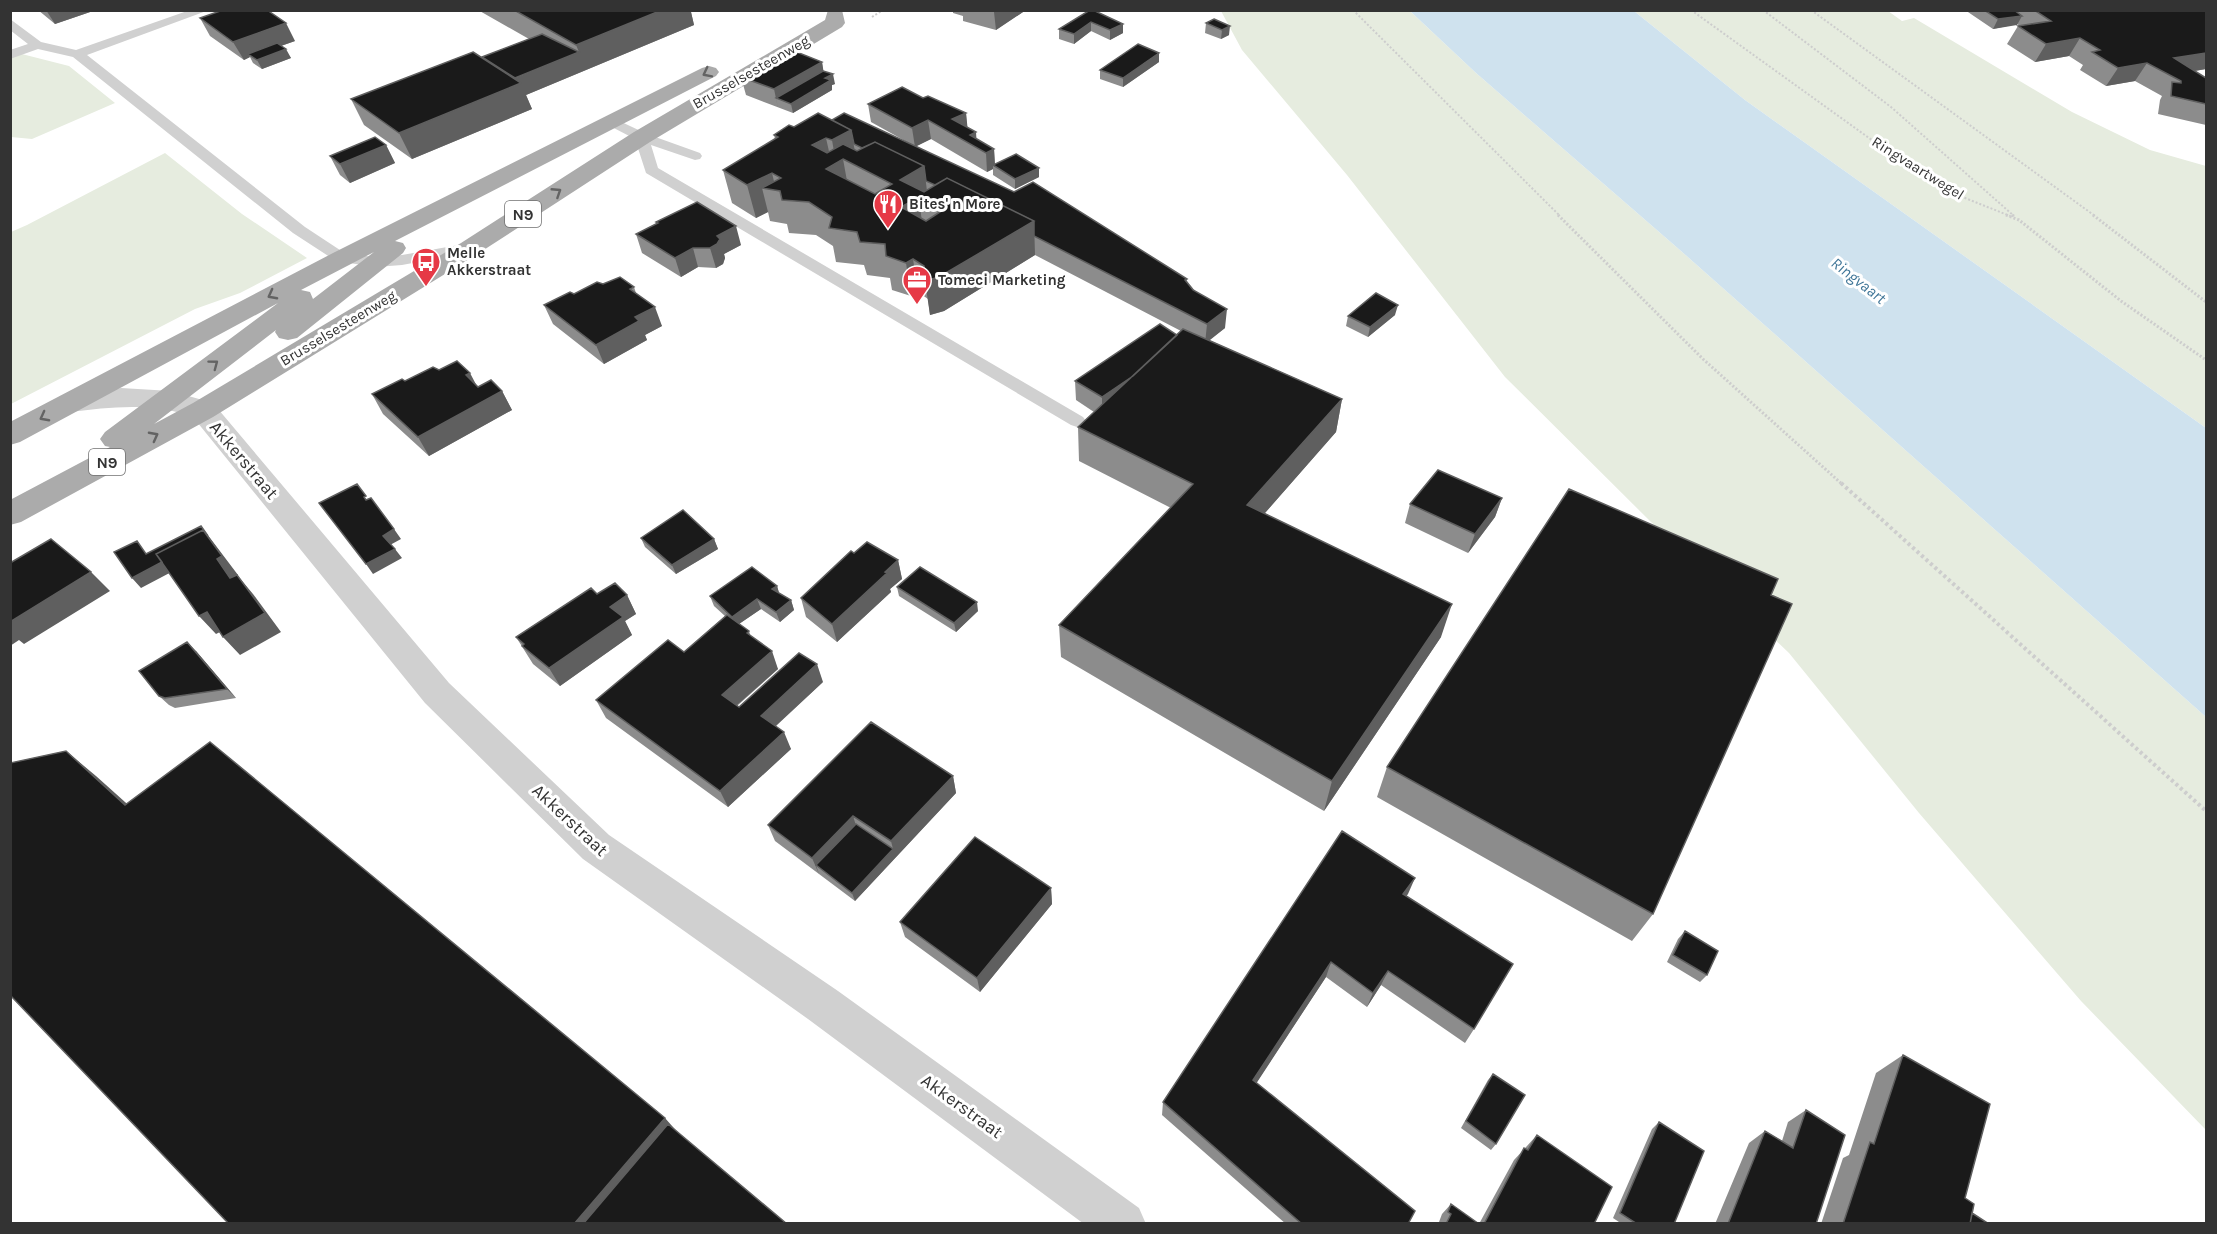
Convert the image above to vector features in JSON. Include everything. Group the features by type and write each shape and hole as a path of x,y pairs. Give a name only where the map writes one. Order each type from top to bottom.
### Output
{"main road":[{"name":"Brusselsesteenweg","path":"10,435 342,258 613,122 813,16 838,12 836,23 642,137 470,248 203,410 10,514"},
{"path":"203,410 238,372 375,262 401,242 469,204 492,183"},
{"path":"10,502 114,439 305,295 330,274 342,258"}],"street":[{"name":"Akkerstraat","path":"70,403 129,398 167,399 187,403 203,410 437,693 596,847 823,1005 1123,1224"}],"lane":[{"path":"77,54 203,10"},
{"path":"10,23 37,45 77,54 300,230 342,258 375,262 402,260 470,248"},
{"path":"10,54 37,45"},
{"path":"613,122 642,137 694,156"},
{"path":"642,137 651,170 1077,421"}],"path":[{"path":"1353,10 1703,359 2206,811"},
{"name":"Ringvaartwegel","path":"1691,10 1876,143 1960,196 2019,220 2121,301 2206,360"},
{"path":"1763,10 1891,107 2019,220"},
{"path":"1811,10 2135,245 2206,302"}],"shaded area":[{"path":"1221,11 1410,11 1476,73 1681,251 2206,717 2206,1130 2081,1001 1919,813 1789,653 1651,522 1505,377 1347,175 1242,50"},
{"path":"1634,11 1888,11 1902,21 1914,18 2072,112 2150,150 2206,166 2206,428 1745,100"},
{"path":"10,51 69,66 115,103 32,139 11,137"},
{"path":"165,153 242,214 307,258 240,293 195,309 11,404 11,232"}],"water":[{"name":"Ringvaart","path":"1410,11 1634,11 1745,100 2206,428 2206,717 1681,251 1476,73"}],"building":[{"path":"223,10 267,10 286,23 233,42 200,18"},
{"path":"514,10 662,10 576,45"},
{"path":"1090,10 1123,24 1110,30 1091,22 1074,34 1059,29"},
{"path":"1984,10 2014,10 2022,16 1998,19"},
{"path":"2034,10 2206,10 2206,53 2174,58 2206,78 2206,104 2171,96 2172,82 2181,83 2181,81 2147,63 2118,68 2092,52 2100,50 2080,38 2046,44 2018,26 2051,21"},
{"path":"1214,19 1230,26 1222,30 1206,23"},
{"path":"542,34 579,52 515,78 482,57"},
{"path":"277,43 286,49 257,60 248,54"},
{"path":"1138,44 1159,53 1123,78 1100,70"},
{"path":"789,49 822,62 774,89 741,77"},
{"path":"473,52 521,83 399,133 351,99"},
{"path":"823,71 833,74 825,78 831,80 791,104 776,98"},
{"path":"902,87 923,98 928,96 966,113 952,119 976,132 970,135 994,149 986,153 928,120 912,128 868,104"},
{"path":"818,113 851,130 832,140 826,138 812,145 827,153 843,144 857,151 875,142 924,166 900,180 924,192 947,178 1034,221 939,277 925,281 924,266 913,259 906,263 886,256 885,244 860,242 857,232 829,228 832,217 809,202 782,200 780,191 762,188 781,178 772,173 747,185 723,170 778,137 774,135 789,125 794,127","holes":["843,159 892,184 875,194 826,169","919,197 943,210 926,221 901,207"]},
{"path":"844,113 1014,192 1033,182 1187,279 1185,280 1193,290 1227,309 1207,324 1034,236 1034,221 947,178 935,185 926,181 924,166 875,142 862,148 854,144 851,130 832,120"},
{"path":"375,137 386,145 340,164 330,156"},
{"path":"1016,154 1039,168 1015,179 993,165"},
{"path":"697,202 736,226 717,236 720,239 710,248 693,248 675,258 636,234 658,223 656,222"},
{"path":"620,277 634,287 630,289 655,307 635,317 639,321 596,345 544,305 570,292 574,294 597,282 603,284"},
{"path":"1376,293 1398,305 1370,327 1348,316"},
{"path":"1160,324 1177,335 1133,376 1102,397 1075,381"},
{"path":"1183,329 1342,399 1247,505 1452,604 1332,781 1059,625 1193,484 1078,427"},
{"path":"457,361 470,373 466,375 478,387 491,380 502,391 418,437 372,394 402,379 405,381 433,367 439,370"},
{"path":"1438,470 1502,498 1475,534 1410,504"},
{"path":"357,484 366,496 364,497 366,500 371,498 394,529 383,536 395,549 366,564 319,503"},
{"path":"1569,489 1778,579 1771,595 1792,604 1653,914 1387,767"},
{"path":"683,510 714,539 672,565 641,538"},
{"path":"201,526 208,536 203,530 156,554 162,562 132,578 114,552 137,541 146,554"},
{"path":"203,530 222,556 217,559 230,578 237,575 265,613 223,637 207,612 199,616 156,554"},
{"path":"51,539 91,572 10,622 10,563"},
{"path":"867,542 898,560 832,624 801,598 851,551 854,553"},
{"path":"752,567 777,586 772,589 791,600 776,612 757,599 732,617 710,596"},
{"path":"920,567 977,602 954,623 897,587"},
{"path":"615,583 627,595 610,607 623,617 549,668 522,646 524,644 516,637 591,588 597,594"},
{"path":"727,615 772,651 722,695 739,707 799,653 817,664 761,716 784,732 720,791 596,700 668,640 684,652"},
{"path":"187,642 227,689 165,698 159,696 139,671"},
{"path":"871,722 953,776 891,841 853,816 812,858 768,825"},
{"path":"210,742 665,1118 574,1224 229,1224 10,995 10,763 66,751 125,805"},
{"path":"856,824 893,849 852,893 816,865"},
{"path":"1342,831 1415,878 1403,894 1513,964 1474,1029 1388,971 1373,993 1331,962 1253,1080 1415,1211 1408,1224 1302,1224 1163,1102"},
{"path":"975,837 1051,888 977,978 900,922"},
{"path":"1685,931 1718,951 1707,975 1673,955"},
{"path":"1903,1055 1990,1104 1965,1198 1974,1204 1970,1224 1843,1224 1870,1142 1874,1144"},
{"path":"1493,1074 1525,1095 1496,1144 1466,1121"},
{"path":"1806,1110 1845,1135 1816,1224 1728,1224 1765,1131 1793,1148"},
{"path":"1659,1122 1704,1151 1674,1224 1637,1224 1620,1213"},
{"path":"668,1124 787,1224 583,1224"},
{"path":"1537,1135 1612,1187 1594,1224 1484,1224 1524,1148 1528,1150"},
{"path":"1451,1204 1479,1224 1446,1224 1451,1214 1448,1212"},
{"path":"1972,1213 1989,1224 1970,1224"}],"place":[{"name":"Bites' n More","path":"888,230"},
{"name":"Melle Akkerstraat","path":"426,288"},
{"name":"Tomeci Marketing","path":"917,306"}]}
